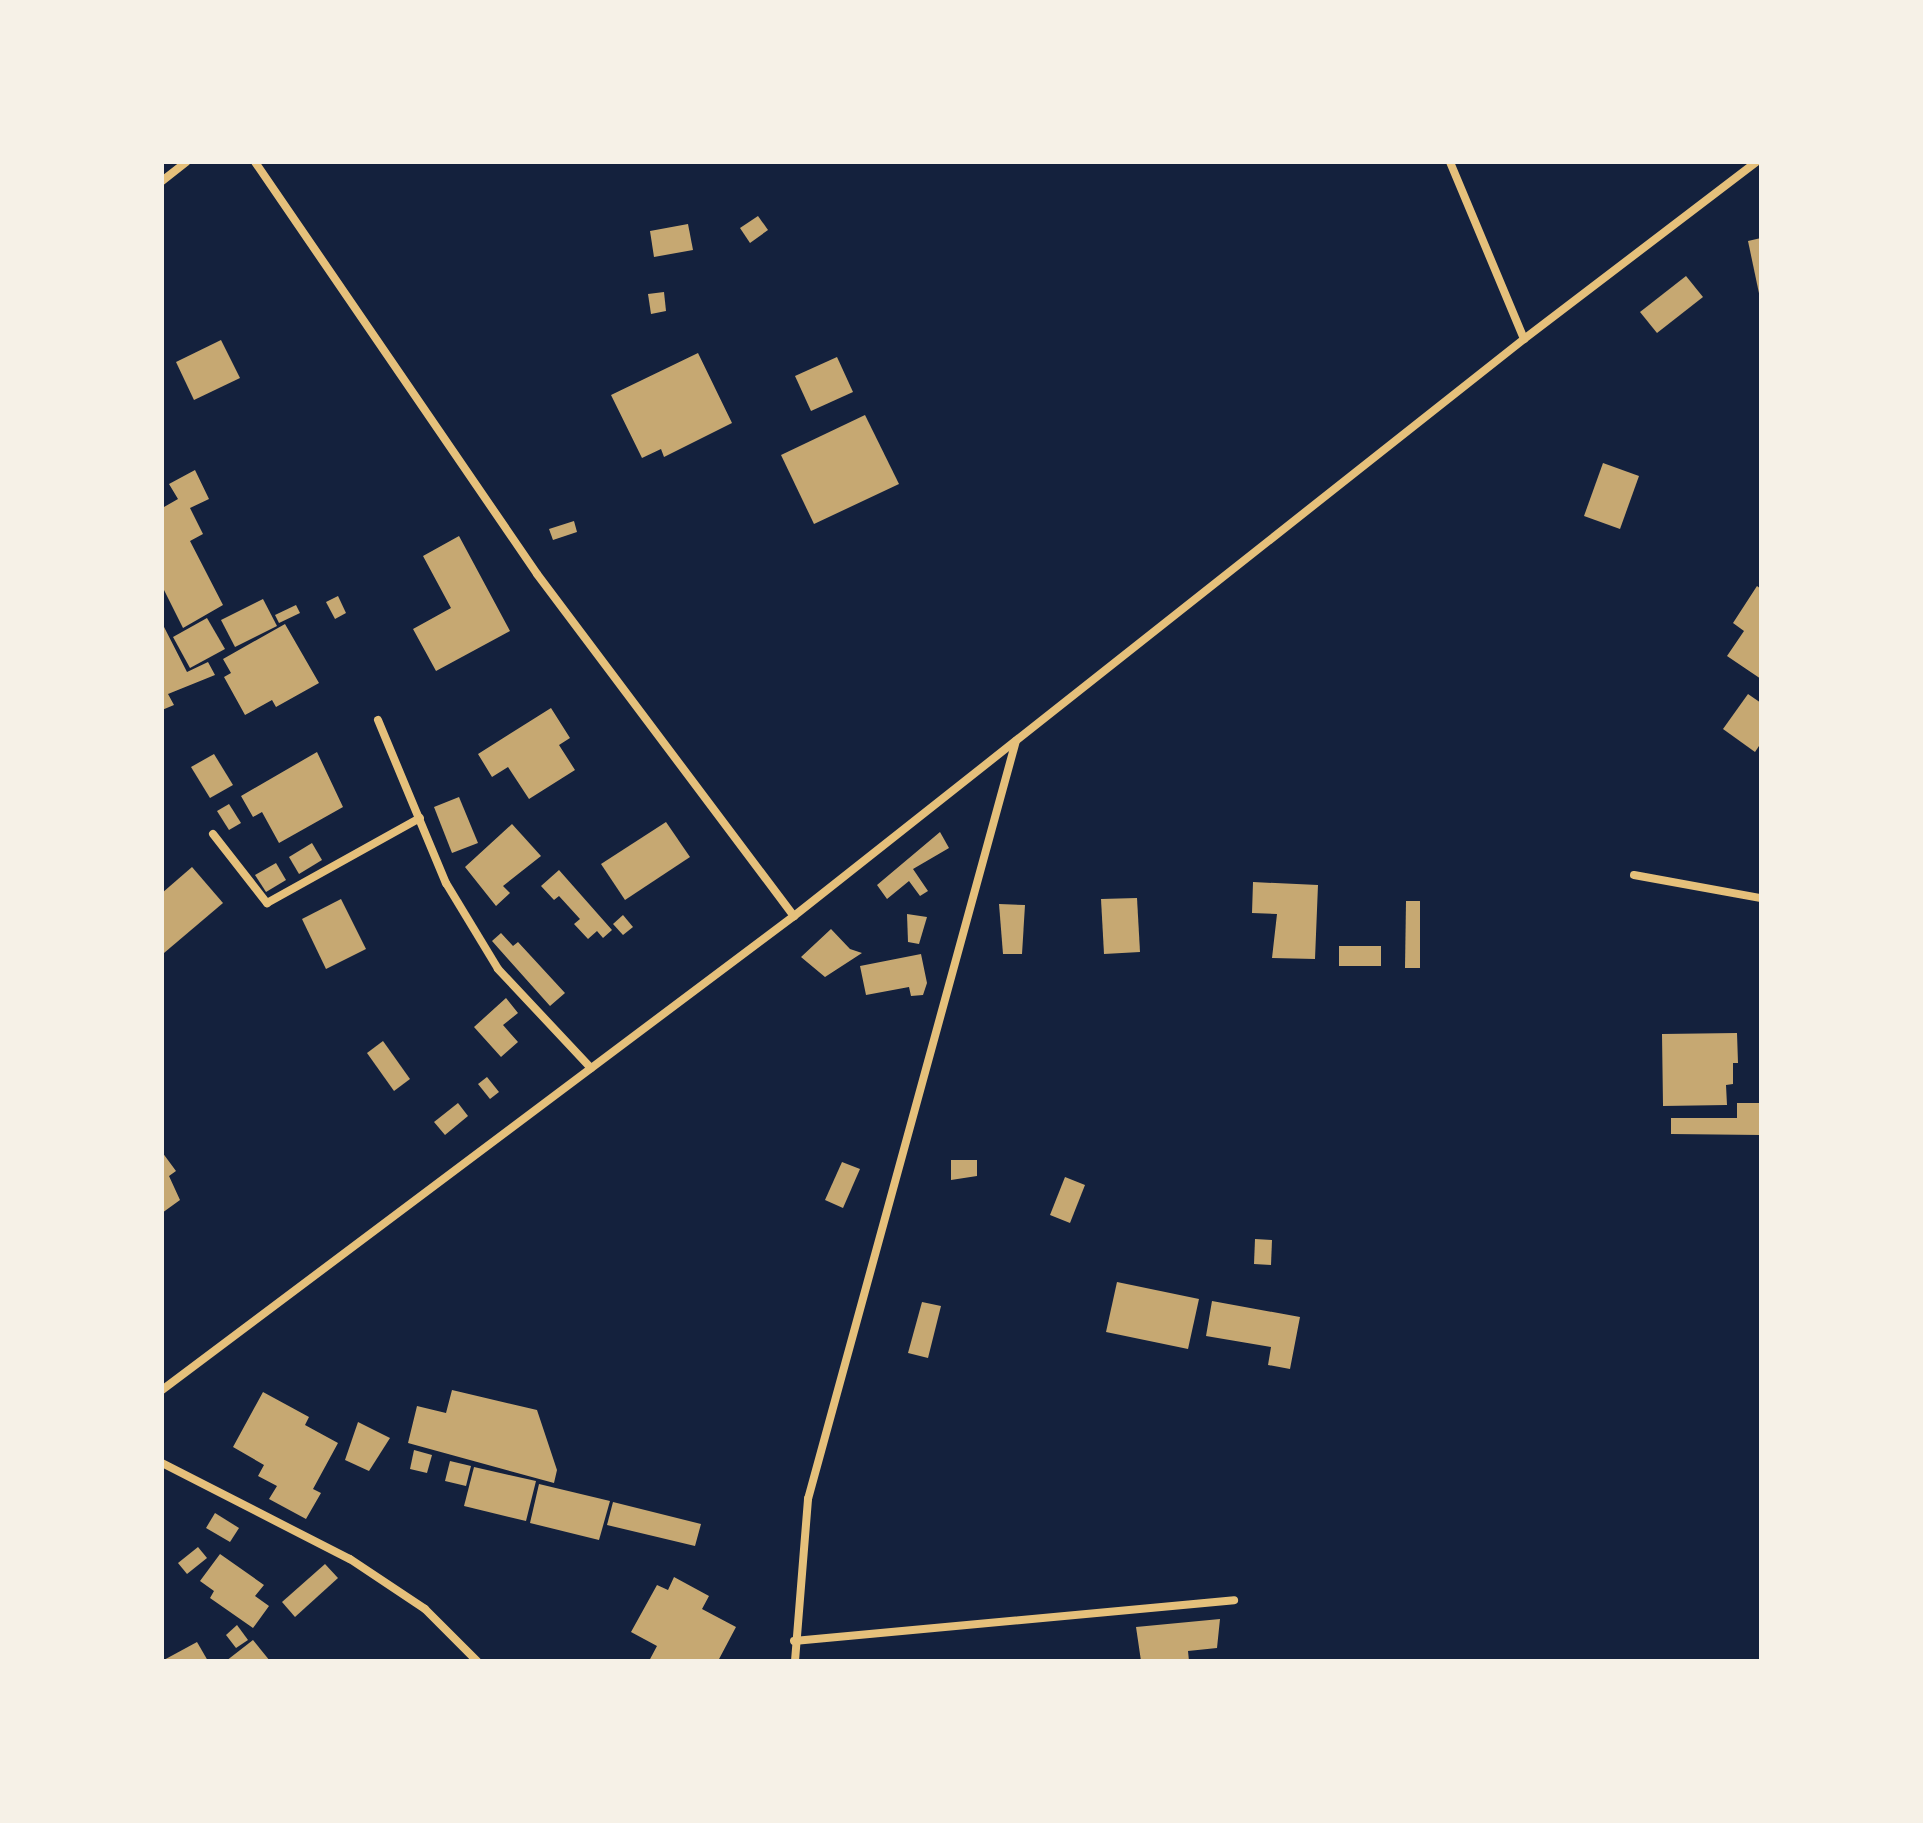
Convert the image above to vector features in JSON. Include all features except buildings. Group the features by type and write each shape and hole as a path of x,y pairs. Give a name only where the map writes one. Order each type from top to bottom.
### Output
{"street":[{"path":"162,181 186,162"},
{"path":"255,162 551,594 794,916"},
{"path":"1450,162 1524,339"},
{"path":"162,1390 794,916 1524,339 1756,162"},
{"path":"378,720 446,883 498,969 591,1068"},
{"path":"795,1661 794,1641 808,1499 1016,740"},
{"path":"213,834 267,903 420,818"},
{"path":"1634,875 1761,898"},
{"path":"162,1463 350,1559 425,1609 477,1661"},
{"path":"794,1641 1234,1600"}]}
